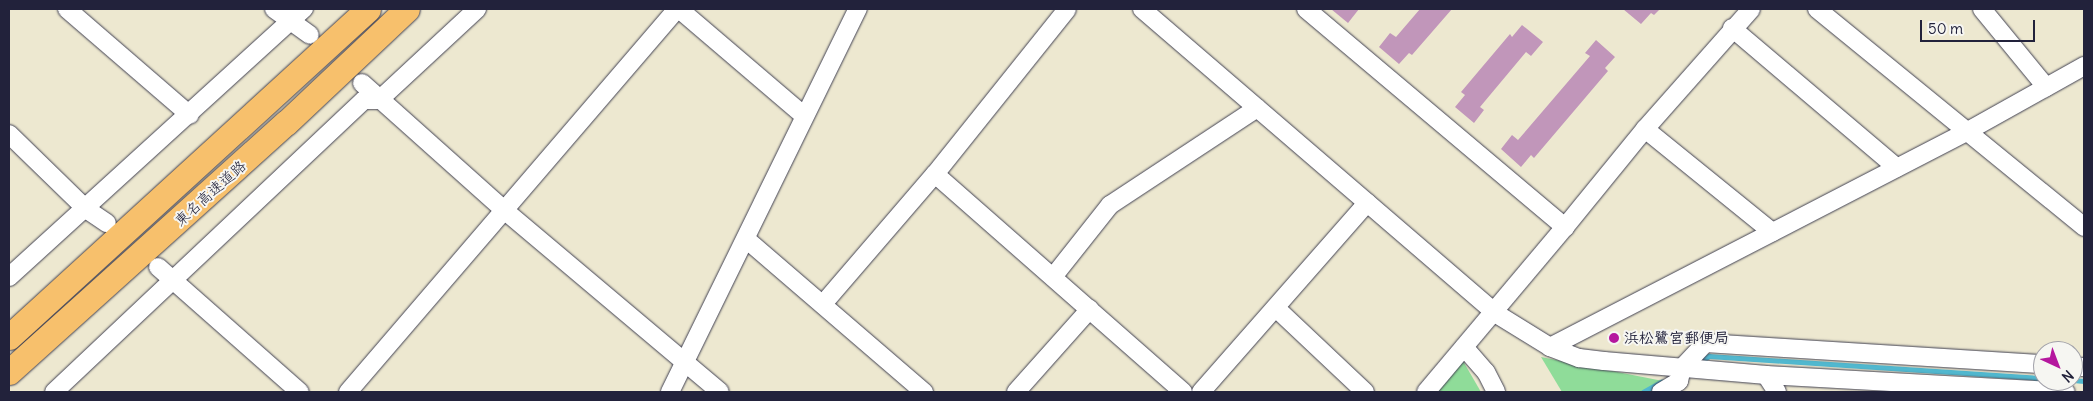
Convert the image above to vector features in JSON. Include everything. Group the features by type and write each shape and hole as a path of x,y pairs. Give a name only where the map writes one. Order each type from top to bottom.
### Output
{"highway":[{"name":"東名高速道路","path":"9,337 368,9"},
{"name":"東名高速道路","path":"9,372 272,137 408,9"}],"street":[{"path":"68,9 190,115"},
{"path":"274,9 290,23 310,35"},
{"path":"9,277 190,115 304,9"},
{"path":"54,392 171,279 364,100 379,100 477,9"},
{"path":"348,392 678,9 803,116"},
{"path":"670,392 746,239 803,116 858,9"},
{"path":"823,304 935,174 1067,9"},
{"path":"1142,9 1495,313 1550,347 1579,358 1682,370 1704,369 1946,389 2066,392"},
{"path":"1306,9 1565,227"},
{"path":"1426,392 1495,313 1645,129 1732,28 1751,9"},
{"path":"1816,9 2084,228"},
{"path":"1982,9 2046,88"},
{"path":"1732,28 1897,168"},
{"path":"1550,347 1966,132 2084,66"},
{"path":"362,83 504,210 720,392"},
{"path":"1053,277 1110,205 1257,108"},
{"path":"1645,129 1772,232"},
{"path":"9,134 86,209 107,223"},
{"path":"935,174 1183,392"},
{"path":"1201,392 1277,309 1367,204"},
{"path":"746,239 924,392"},
{"path":"158,267 300,392"},
{"path":"1016,392 1090,309"},
{"path":"1277,309 1365,392"},
{"path":"1661,392 1705,343 2033,363"},
{"path":"1464,347 1486,372 1496,392"},
{"path":"1766,375 1777,392"}],"green space":[{"path":"1541,357 1663,381 1644,392 1562,392"},
{"path":"1463,361 1481,392 1436,392"}],"building":[{"path":"1331,9 1359,9 1348,23"},
{"path":"1420,9 1452,9 1412,55 1409,53 1399,64 1379,47 1390,33 1396,37"},
{"path":"1623,9 1660,9 1654,15 1651,13 1641,24"},
{"path":"1522,25 1543,42 1531,56 1526,52 1480,107 1484,110 1474,123 1455,107 1465,95 1461,92 1510,34 1512,37"},
{"path":"1596,40 1615,57 1605,68 1608,71 1534,158 1531,155 1521,167 1501,149 1512,135 1518,140 1590,56 1585,53"}],"waterway":[{"path":"1697,363 1709,356 2033,377"},
{"path":"1643,392 1661,382"}],"place":[{"name":"浜松鷺宮郵便局","path":"1614,338"}]}
